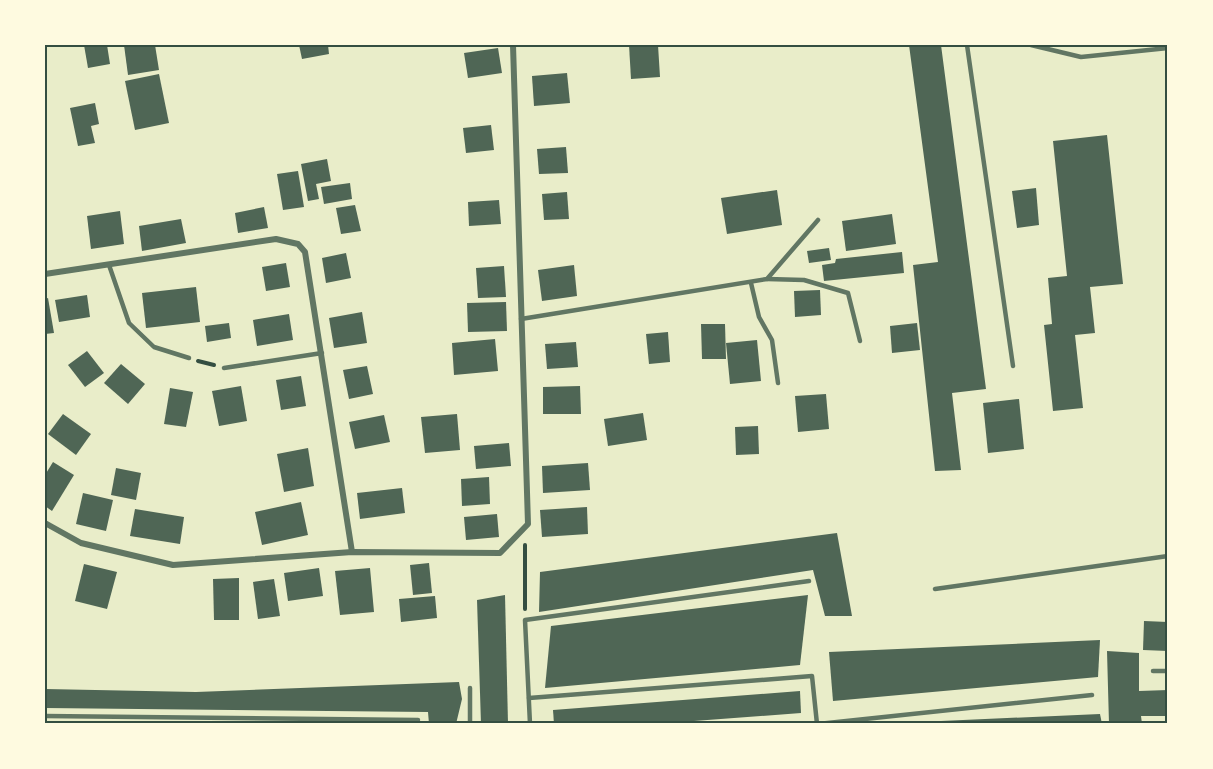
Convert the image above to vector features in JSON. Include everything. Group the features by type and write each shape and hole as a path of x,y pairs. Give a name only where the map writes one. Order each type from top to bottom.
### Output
{"street":[{"path":"45,523 81,543 173,565 352,552 500,554 528,524 513,45"},
{"path":"45,274 276,239 298,244 305,252 352,552"}],"lane":[{"path":"967,45 1013,366"},
{"path":"1030,45 1081,57 1168,48"},
{"path":"767,279 818,220"},
{"path":"109,265 129,323 154,347 189,358"},
{"path":"521,319 767,279 804,280 848,293 860,341"},
{"path":"751,283 759,316 772,340 778,382"},
{"path":"224,368 322,353"},
{"path":"935,589 1168,556"},
{"path":"530,724 525,620 809,581"},
{"path":"1154,671 1168,671"},
{"path":"529,698 812,676 817,724 1092,695"},
{"path":"470,688 470,724"},
{"path":"45,716 418,720"}],"path":[{"path":"189,358 224,368"},
{"path":"525,526 525,620"}],"building":[{"path":"84,45 107,45 110,64 88,68"},
{"path":"124,45 155,45 159,70 128,75"},
{"path":"299,45 328,45 329,54 302,59"},
{"path":"629,45 658,45 660,77 631,79"},
{"path":"909,45 941,45 986,389 952,393 961,470 935,471 913,265 938,262"},
{"path":"498,48 502,73 468,78 464,53"},
{"path":"567,73 570,103 534,106 532,76"},
{"path":"159,74 169,123 135,130 125,81"},
{"path":"95,103 99,124 91,126 95,143 78,146 70,108"},
{"path":"491,125 494,150 466,153 463,128"},
{"path":"1107,135 1123,284 1090,287 1095,333 1075,335 1083,408 1053,411 1044,325 1052,324 1048,278 1067,276 1053,141"},
{"path":"566,147 568,173 539,174 537,149"},
{"path":"327,159 331,181 316,184 319,199 308,201 301,164"},
{"path":"298,171 304,207 283,210 277,174"},
{"path":"350,183 352,199 324,204 321,187"},
{"path":"1036,188 1039,225 1017,228 1012,191"},
{"path":"777,190 782,225 727,234 721,198"},
{"path":"567,192 569,219 544,220 542,194"},
{"path":"499,200 501,224 469,226 468,202"},
{"path":"355,205 361,231 341,234 336,208"},
{"path":"264,207 268,228 238,233 235,213"},
{"path":"120,211 124,244 91,249 87,216"},
{"path":"892,214 896,244 846,251 842,221"},
{"path":"181,219 186,243 142,251 139,226"},
{"path":"829,248 831,260 809,263 807,251"},
{"path":"902,252 904,273 824,281 822,265 835,263 836,259"},
{"path":"346,253 351,278 326,283 322,258"},
{"path":"286,263 290,287 266,291 262,267"},
{"path":"574,265 577,296 542,301 538,270"},
{"path":"504,266 506,297 478,298 476,268"},
{"path":"196,287 200,322 146,328 142,293"},
{"path":"820,290 821,315 795,317 794,291"},
{"path":"87,295 90,317 59,322 55,300"},
{"path":"48,298 54,333 45,334 45,299"},
{"path":"506,302 507,331 468,332 467,303"},
{"path":"362,312 367,343 334,348 329,318"},
{"path":"289,314 293,340 257,346 253,320"},
{"path":"229,323 231,338 207,342 205,326"},
{"path":"917,323 920,350 892,353 890,326"},
{"path":"701,324 725,324 726,359 702,359"},
{"path":"668,332 670,362 649,364 646,334"},
{"path":"495,339 498,371 454,375 452,343"},
{"path":"757,340 761,381 730,384 726,343"},
{"path":"576,342 578,367 547,369 545,344"},
{"path":"87,351 104,373 85,387 68,365"},
{"path":"121,364 145,384 128,404 104,383"},
{"path":"367,366 373,394 349,399 343,370"},
{"path":"301,376 306,406 281,410 276,380"},
{"path":"241,386 247,421 219,426 212,391"},
{"path":"580,386 581,414 543,414 543,387"},
{"path":"170,388 193,392 186,427 164,424"},
{"path":"826,394 829,429 798,432 795,396"},
{"path":"1019,399 1024,449 988,453 983,403"},
{"path":"643,413 647,440 608,446 604,419"},
{"path":"63,414 91,434 76,455 48,434"},
{"path":"457,414 460,450 425,453 421,417"},
{"path":"384,415 390,442 355,449 349,422"},
{"path":"758,426 759,454 736,455 735,427"},
{"path":"509,443 511,466 476,469 474,446"},
{"path":"308,448 314,486 284,492 277,454"},
{"path":"53,462 74,475 52,511 45,506 45,475"},
{"path":"588,463 590,490 543,493 542,466"},
{"path":"116,468 141,473 136,500 111,495"},
{"path":"489,477 490,504 462,506 461,479"},
{"path":"402,488 405,513 360,519 357,493"},
{"path":"83,493 113,500 106,531 76,524"},
{"path":"301,502 308,535 262,545 255,512"},
{"path":"587,507 588,534 542,537 540,510"},
{"path":"135,509 184,517 180,544 130,536"},
{"path":"497,514 499,537 466,540 464,517"},
{"path":"837,533 852,616 825,616 813,570 539,612 540,572"},
{"path":"429,563 432,593 413,595 410,565"},
{"path":"84,564 117,572 107,609 75,601"},
{"path":"319,568 323,596 288,601 284,573"},
{"path":"370,568 374,612 340,615 335,571"},
{"path":"239,578 239,620 214,620 213,579"},
{"path":"274,579 280,616 258,619 253,582"},
{"path":"505,595 508,724 481,724 477,600"},
{"path":"808,595 800,665 545,688 551,626"},
{"path":"435,596 437,618 401,622 399,599"},
{"path":"1144,621 1168,622 1168,651 1143,650"},
{"path":"1100,640 1098,677 833,701 829,652"},
{"path":"1107,651 1139,653 1139,691 1168,690 1168,716 1141,716 1142,724 1109,724"},
{"path":"459,682 462,699 456,724 429,724 428,712 45,708 45,689 196,692"},
{"path":"800,691 801,713 654,724 554,724 553,710"},
{"path":"1100,714 1102,724 931,723 941,721"}]}
